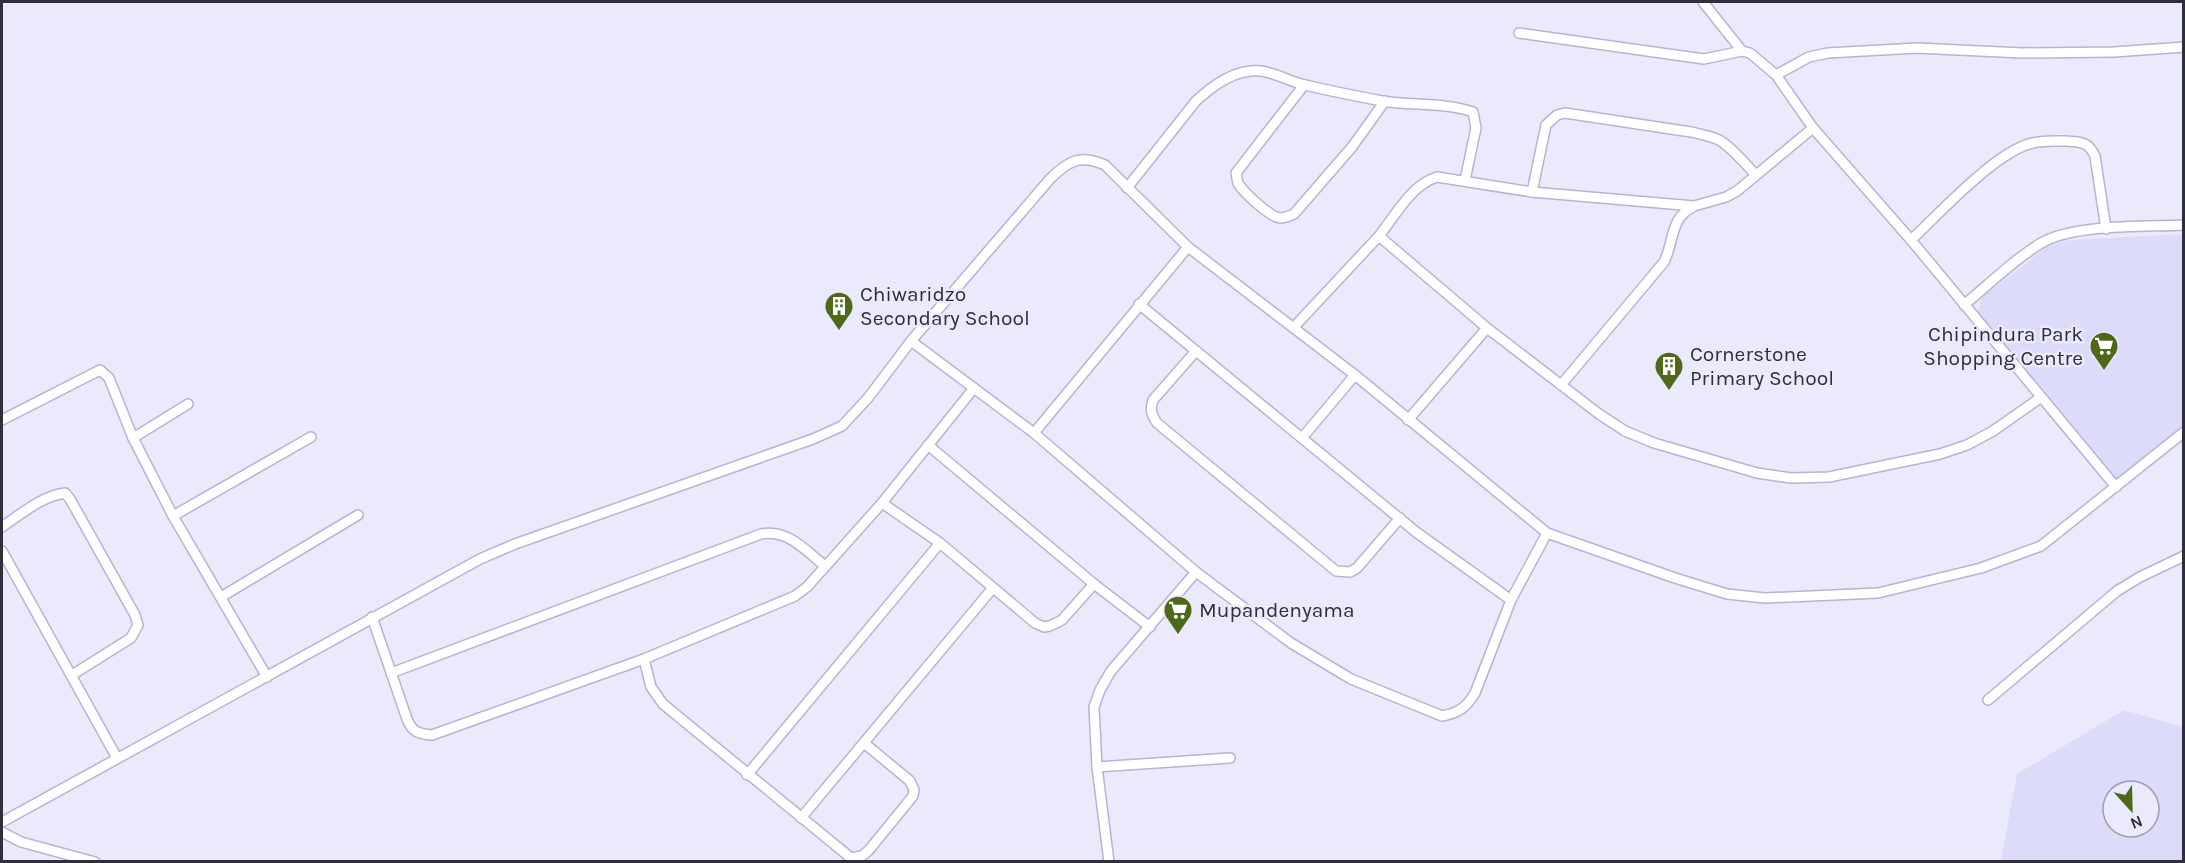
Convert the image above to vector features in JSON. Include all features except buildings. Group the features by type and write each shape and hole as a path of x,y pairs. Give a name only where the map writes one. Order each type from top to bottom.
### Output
{"street":[{"path":"1703,2 1742,51"},
{"path":"1519,33 1704,58 1742,51 1750,53 1776,75 1813,128 1911,240 2116,487"},
{"path":"1776,75 1809,57 1828,52 1917,48 2011,53 2091,52 2184,47"},
{"path":"1128,188 1196,101 1219,82 1260,71 1304,85 1385,101 1461,108 1473,112 1476,128 1465,180"},
{"path":"1304,85 1236,173 1237,182 1277,218 1286,218 1294,214 1352,147 1385,101"},
{"path":"1532,192 1546,125 1557,115 1565,113 1691,132 1719,140 1756,175"},
{"path":"1561,385 1664,262 1669,253 1676,222 1685,211 1737,191 1813,128"},
{"path":"1911,240 1993,164 2021,147 2050,141 2084,142 2091,147 2095,156 2106,229"},
{"path":"2,822 446,576 515,544 813,439 842,426 911,341 1061,168 1082,159 1094,160 1105,165 1188,247 1355,375 1547,533 1727,594 1765,598 1878,592 1981,568 2041,546 2184,432"},
{"path":"1294,327 1379,236 1417,188 1429,179 1437,177 1532,192 1694,206"},
{"path":"1964,305 2043,242 2077,232 2184,225"},
{"path":"1379,236 1487,328 1599,414 1625,431 1654,443 1757,473 1791,478 1829,477 1940,454 1967,445 1993,431 2040,398"},
{"path":"1034,433 1188,247"},
{"path":"1140,304 1400,518 1511,600"},
{"path":"1408,420 1487,328"},
{"path":"911,341 1034,433 1196,572 1291,643 1351,679 1442,716 1456,713 1468,705 1475,693 1511,600 1547,533"},
{"path":"1196,351 1153,399 1150,408 1152,416 1157,423 1336,571 1350,572 1357,568 1400,518"},
{"path":"2,420 100,370 109,378 133,438 173,516 267,677"},
{"path":"1302,438 1355,375"},
{"path":"372,617 410,727 419,734 432,735 644,659 795,596 807,587 882,503 974,388"},
{"path":"133,438 188,404"},
{"path":"173,516 311,437"},
{"path":"928,445 1094,584 1150,627"},
{"path":"2,526 44,500 65,493 135,615 138,625 131,638 72,675"},
{"path":"882,503 940,543 992,589 1035,623 1044,627 1050,627 1062,620 1094,584"},
{"path":"221,597 357,515"},
{"path":"391,673 761,534 773,532 784,534 825,566"},
{"path":"747,775 940,543"},
{"path":"2,551 117,758"},
{"path":"1988,700 2117,591 2140,576 2184,556"},
{"path":"1109,861 1097,767 1094,707 1100,690 1111,671 1196,572"},
{"path":"801,818 992,589"},
{"path":"644,659 651,687 663,704 851,858 862,856 869,850 913,796 914,790 910,781 864,743"},
{"path":"1097,767 1230,758"},
{"path":"2,832 21,842 95,861"}],"shaded area":[{"name":"Chipindura Park Shopping Centre","path":"2183,234 2183,426 2116,480 1978,316 1981,298 2049,245 2070,240"},
{"path":"2124,710 2183,727 2183,861 2001,861 2017,774"}],"place":[{"name":"Chiwaridzo Secondary School","path":"839,332"},
{"name":"Chipindura Park Shopping Centre","path":"2104,372"},
{"name":"Cornerstone Primary School","path":"1669,392"},
{"name":"Mupandenyama","path":"1178,636"}]}
